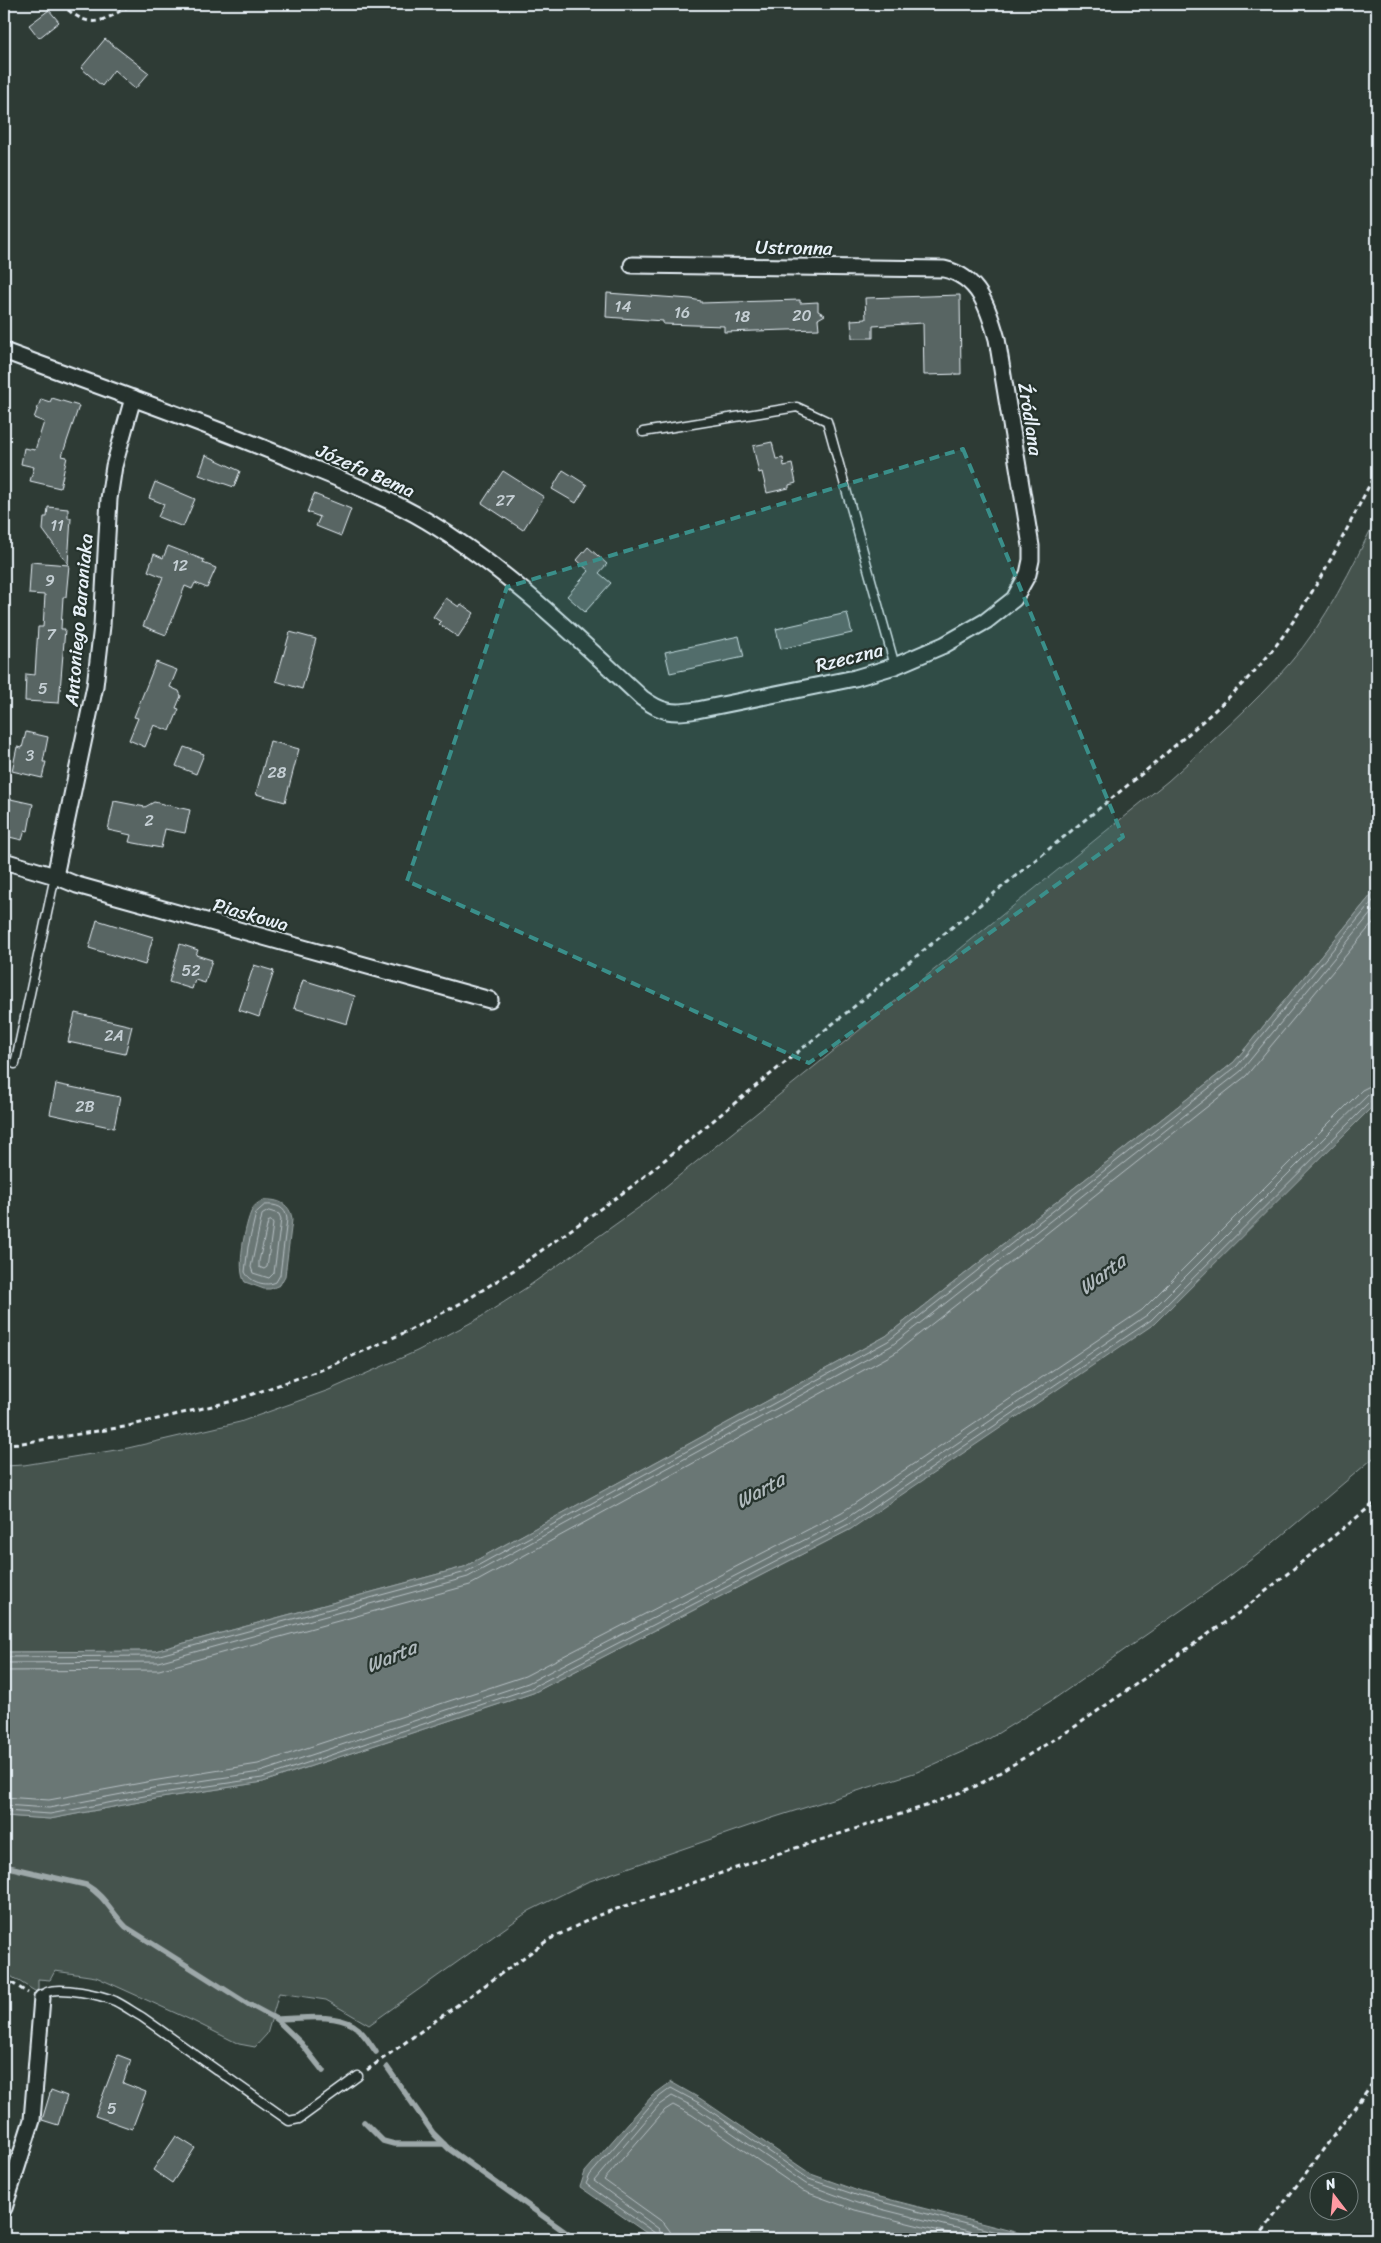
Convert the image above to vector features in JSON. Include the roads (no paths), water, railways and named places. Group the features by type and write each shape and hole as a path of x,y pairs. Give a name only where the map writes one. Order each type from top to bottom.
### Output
{"street":[{"name":"Ustronna","path":"632,265 928,268 955,272"},
{"name":"Źródlana","path":"955,272 973,283 981,296 993,322 1001,354 1031,546 1031,560 1022,586"},
{"name":"Józefa Bema","path":"4,351 217,429 339,478 392,502 466,546 519,587 642,698 663,711"},
{"name":"Antoniego Baraniaka","path":"55,876 96,686 102,626 109,498 114,466 132,398"},
{"name":"Rzeczna","path":"663,711 684,712 697,710 854,678 895,666 944,645 986,621 1014,599 1022,586"},
{"name":"Piaskowa","path":"4,861 216,925 490,1000"},
{"path":"4,2208 32,2120 42,1998"}],"lane":[{"path":"643,432 797,407 827,421 895,666"},
{"path":"15,1064 55,876"},
{"path":"42,1998 47,1992 59,1990 117,2002 142,2017 289,2121 299,2120 358,2076"}],"water":[{"name":"Warta","path":"1377,888 1377,1102 1154,1324 851,1529 533,1693 263,1782 155,1799 50,1819 4,1816 4,1652 155,1651 464,1567 886,1336 1234,1062"},
{"path":"264,1200 274,1200 286,1206 292,1220 285,1276 280,1285 270,1289 264,1289 245,1282 241,1268 242,1247 249,1217 254,1207"},
{"path":"671,2082 701,2099 811,2174 861,2192 1042,2239 655,2239 580,2187 585,2172 652,2096"}],"waterway":[{"path":"4,1866 86,1885 103,1899 126,1927 248,2004 276,2019 301,2043 323,2071"},
{"path":"276,2019 326,2018 345,2021 360,2030 376,2052"},
{"path":"387,2067 433,2133 449,2149 575,2239"},
{"path":"364,2122 383,2141 394,2144 444,2144"}]}
